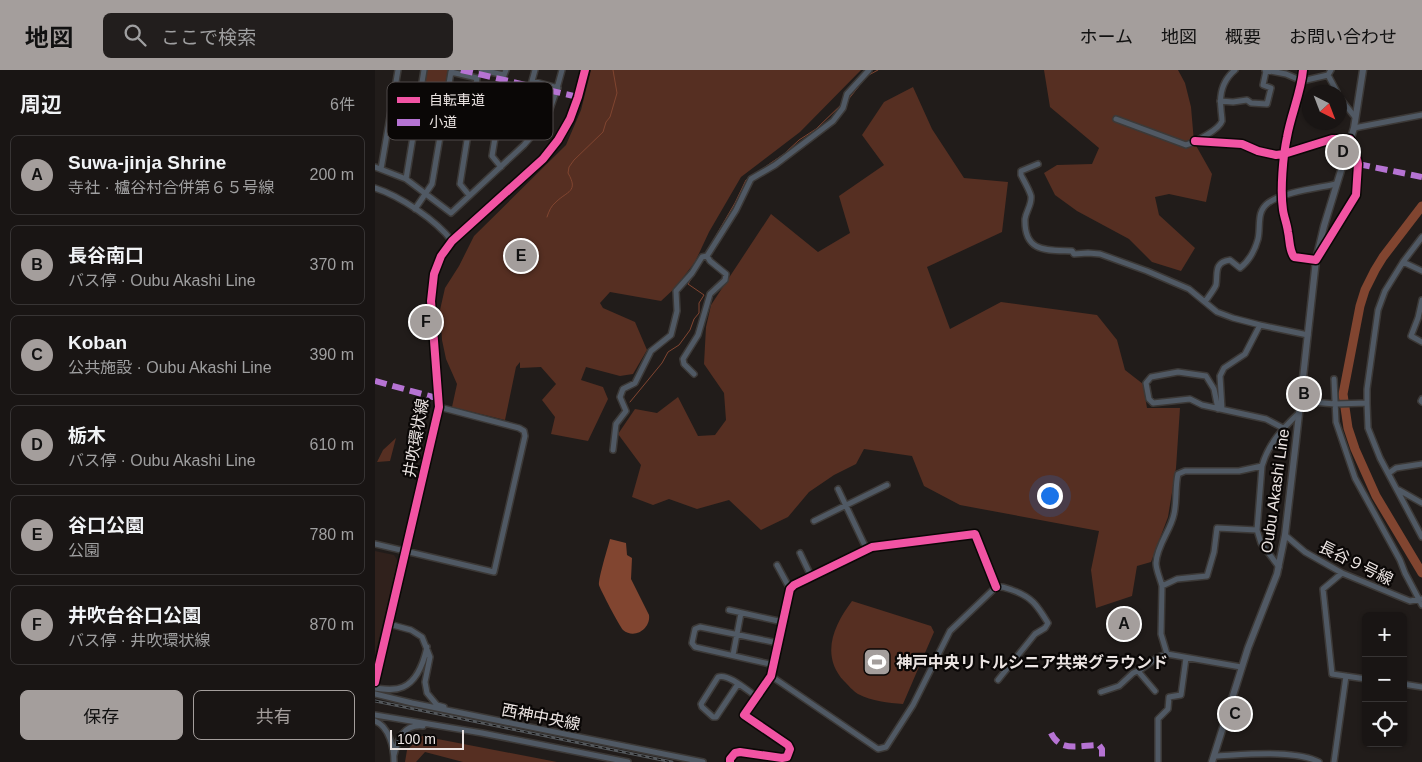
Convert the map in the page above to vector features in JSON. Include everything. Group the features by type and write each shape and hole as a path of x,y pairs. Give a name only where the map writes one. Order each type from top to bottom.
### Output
{"main road":[{"name":"Oubu Akashi Line","path":"1213,759 1241,667 1279,566 1285,535 1316,260 1353,128 1363,70"}],"street":[{"path":"482,70 504,75 506,70"},
{"path":"535,70 532,81 536,82"},
{"path":"553,100 562,70"},
{"name":"井吹環状線","path":"375,682 439,407 431,301 434,274 441,256 452,241 543,159 558,140 570,119 585,70"},
{"path":"613,450 617,424 627,411 620,397 623,389 635,383 651,351 671,335 677,311 676,291 705,257 735,210 751,179 775,165 833,121 847,94 869,70"},
{"path":"1116,119 1186,145 1195,142 1218,127 1222,120 1219,96 1228,77 1235,70"},
{"path":"1220,102 1247,100 1251,103 1267,104 1271,88 1263,85 1265,70 1286,74 1302,81 1330,72 1335,85"},
{"path":"1195,142 1242,144 1258,151 1276,155 1284,154 1332,139 1350,139 1354,145 1358,164 1357,190 1316,260 1295,257 1291,253 1282,196 1284,154 1303,70"},
{"path":"449,82 451,72 477,78 476,82"},
{"path":"553,87 557,88"},
{"path":"1347,107 1355,117"},
{"path":"1353,128 1422,116"},
{"path":"387,124 378,168 406,179 451,213 528,140"},
{"path":"406,179 413,140"},
{"path":"415,209 432,184 439,140"},
{"path":"467,140 460,184 469,196"},
{"path":"495,140 492,156 501,166"},
{"path":"1038,164 1021,171 1031,195 1031,205 1025,219 1027,236 1032,245 1042,250 1072,251 1075,254 1100,254 1189,289 1217,312 1260,325 1308,335"},
{"path":"1205,302 1215,286 1215,272 1222,263 1229,260 1240,268 1247,263 1258,238 1260,215 1267,203 1282,196 1336,184"},
{"path":"375,188 415,209 447,234 452,241"},
{"path":"1422,237 1403,262 1385,291 1378,310 1367,389 1368,428 1380,458 1422,537"},
{"path":"694,374 683,364 683,359 698,335 710,294 725,280 726,274 705,257"},
{"path":"1403,262 1422,271"},
{"path":"1422,300 1411,336 1422,342"},
{"path":"1220,409 1220,376 1224,368 1245,354 1260,325"},
{"path":"1220,409 1215,389 1206,376 1178,372 1151,377 1146,382 1149,399 1153,403 1190,399 1202,405 1220,409 1266,419 1283,428"},
{"path":"1334,379 1336,422 1355,478 1421,601"},
{"path":"1301,401 1335,404 1367,403"},
{"path":"375,544 494,572 517,477 525,436 524,431 519,428 439,407"},
{"path":"1279,566 1261,543 1257,530 1262,466 1270,446 1283,428 1299,413"},
{"path":"1389,473 1396,468 1422,464"},
{"path":"1167,654 1161,634 1162,586 1156,562 1173,517 1178,474 1185,471 1239,471 1262,466"},
{"path":"813,521 887,485"},
{"path":"838,489 867,550"},
{"path":"1397,489 1422,503"},
{"path":"1162,586 1177,579 1207,576 1215,552 1217,528 1257,530"},
{"path":"730,762 735,753 740,752 782,758 787,757 789,753 790,749 788,746 744,716 771,676 790,589 794,585 872,547 975,534 996,587"},
{"name":"長谷９号線","path":"1285,535 1305,552 1342,573 1409,602 1421,601"},
{"path":"800,553 811,576"},
{"path":"777,565 790,589"},
{"path":"1342,573 1323,588 1332,674 1362,678"},
{"path":"771,676 878,749 885,747 913,705 950,631 996,587 1001,586 1027,595 1039,607 1048,623 1045,628 1035,634 998,680"},
{"path":"729,610 783,622"},
{"path":"733,655 741,613"},
{"path":"389,624 411,630 422,637 430,657 425,682 427,693 437,705 486,719"},
{"path":"774,665 695,647 692,643 695,629 700,626 778,643"},
{"path":"375,688 390,690 404,687 421,669 427,647"},
{"path":"1101,692 1119,686 1133,673 1158,657 1167,654 1241,667"},
{"path":"1158,762 1158,719 1168,709 1169,697 1181,695 1186,658"},
{"path":"1138,671 1155,692"},
{"path":"738,684 716,717 713,717 701,707 718,677 725,676 738,684 757,697"},
{"path":"1334,762 1346,676"},
{"path":"1407,685 1422,687"},
{"name":"西神中央線","path":"375,694 486,719 703,762"},
{"name":"西神中央線","path":"375,715 481,733 628,762"},
{"path":"375,721 381,724 389,735 394,755"},
{"path":"394,762 397,740 408,728 418,726 481,733"},
{"path":"1213,759 1272,754 1311,758 1319,762"}],"shaded area":[{"path":"426,70 450,70 448,82 424,82"},
{"path":"591,70 861,70 800,132 741,177 709,232 695,262 675,288 661,301 610,292 600,303 603,308 635,322 647,350 633,374 620,376 586,367 581,380 603,387 608,399 588,441 551,434 555,417 542,400 556,384 541,367 520,368 520,362 516,367 505,420 452,407 457,384 446,359 442,340 440,310 445,288 459,266 474,236 566,145 581,110"},
{"path":"1044,70 1178,70 1185,83 1191,107 1194,142 1212,174 1206,202 1169,194 1155,197 1159,215 1195,248 1181,271 1152,262 1129,239 1077,211 1055,195 1044,173 1057,165 1092,164 1099,148 1050,107"},
{"path":"913,87 932,129 964,178 1008,182 1002,232 927,267 950,329 1001,302 1097,315 1117,340 1125,370 1143,384 1147,408 1180,408 1176,468 1168,517 1151,562 1137,566 1132,596 1096,608 1091,570 1099,531 960,505 924,486 912,456 864,449 856,464 834,475 809,492 788,517 761,530 729,500 697,509 669,499 653,505 632,497 641,465 618,434 635,409 657,413 678,397 698,436 715,435 726,420 724,393 704,364 706,327 711,305 771,214 818,252 850,233 839,196 884,165 862,135 884,102"},
{"path":"396,438 390,461 377,462 383,450"},
{"path":"610,539 626,543 627,555 632,558 631,579 649,615 645,628 637,633 632,634 623,630 599,585"},
{"path":"375,551 394,555 398,561 375,655"},
{"name":"神戸中央リトルシニア共栄グラウンド","path":"852,601 931,626 934,632 903,704 880,701 858,694 852,690 837,671 831,651 832,640 840,620"},
{"path":"422,736 557,762 463,762 425,752 416,762 405,762 407,750"}],"waterway":[{"path":"547,217 553,205 572,188 568,173 569,167 603,132 606,122 610,117 617,93 613,70"},
{"path":"847,101 867,76 878,70"},
{"path":"707,251 746,180 816,129 843,103"},
{"path":"1422,206 1383,257 1365,290 1360,306 1343,394 1348,428 1355,449 1376,496 1422,573"},
{"path":"630,402 662,363 668,352 679,345 699,313 699,303 704,295 688,284 701,263"}],"railway":[{"path":"375,701 672,762"}],"marked path":[{"path":"461,70 513,82"},
{"path":"553,91 578,97"},
{"path":"1358,164 1422,177"},
{"path":"375,381 433,397 438,396"},
{"path":"1051,733 1055,739 1065,746 1099,745 1102,749 1102,762"}],"cycle path":[{"path":"375,682 439,407 431,301 434,274 441,256 452,241 543,159 558,140 570,119 585,70"},
{"path":"1195,141 1242,144 1258,151 1276,155 1284,154 1332,139 1350,139 1354,145 1358,164 1356,195 1316,260 1294,257 1292,254 1282,202 1284,154 1303,70"},
{"path":"730,762 735,753 740,752 782,758 787,757 790,749 788,745 744,715 771,676 790,589 794,585 872,547 975,534 996,587"}],"place":[{"name":"栃木","path":"1343,152"},
{"name":"谷口公園","path":"521,256"},
{"name":"井吹台谷口公園","path":"426,322"},
{"name":"長谷南口","path":"1304,394"},
{"name":"Suwa-jinja Shrine","path":"1124,624"},
{"name":"神戸中央リトルシニア共栄グラウンド","path":"877,662"},
{"name":"Koban","path":"1235,714"}]}
